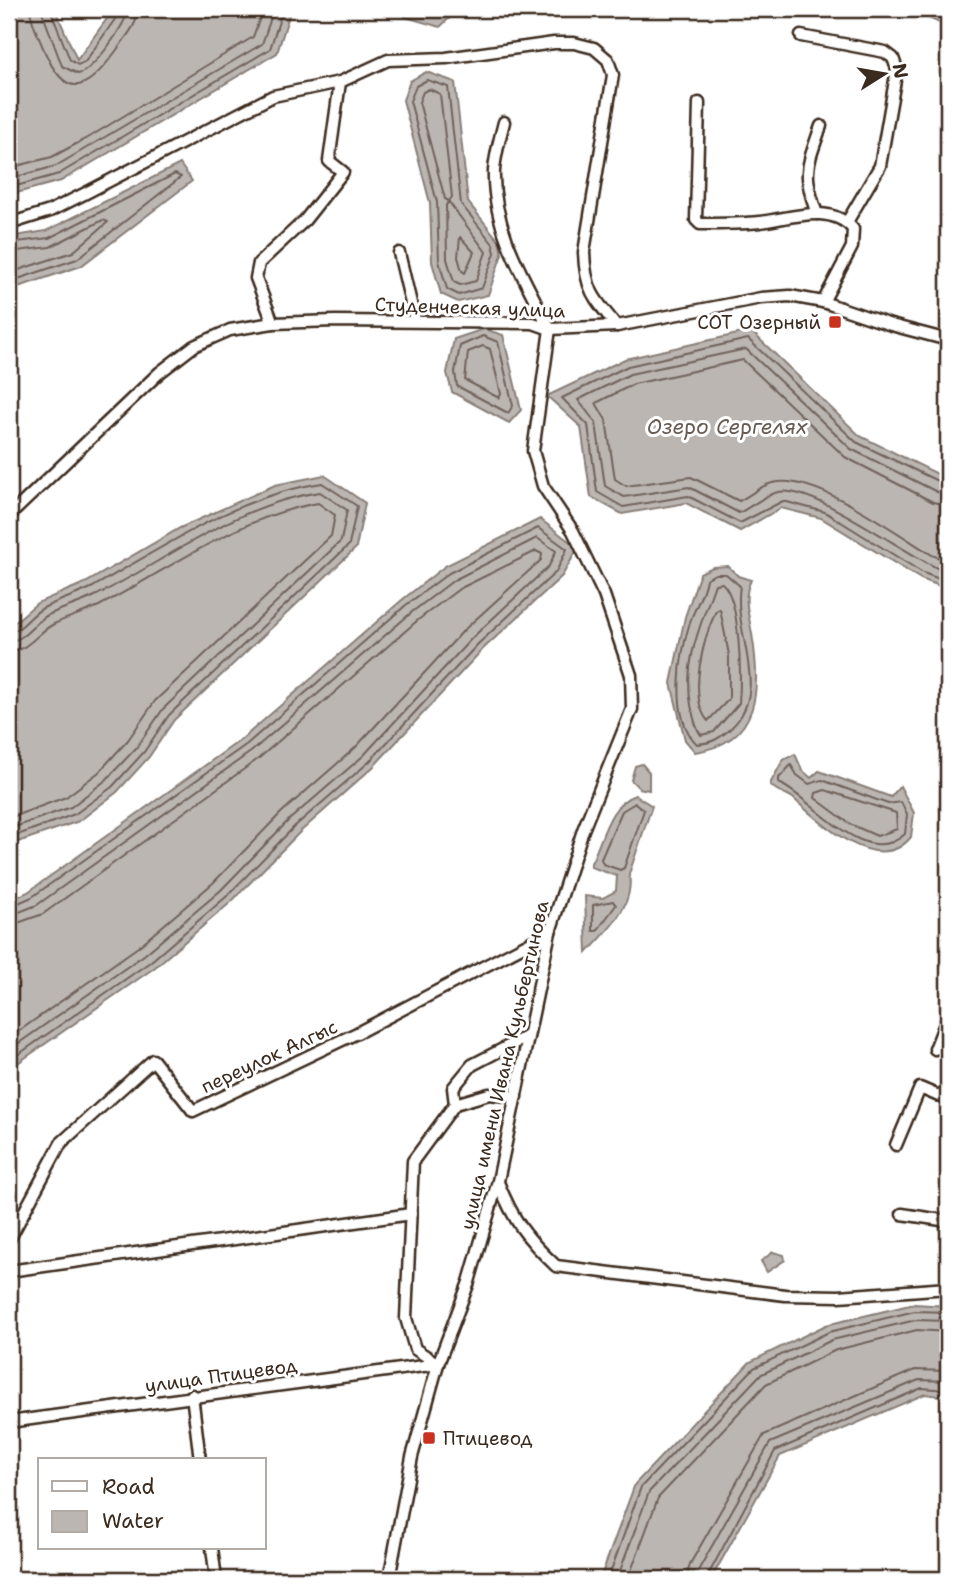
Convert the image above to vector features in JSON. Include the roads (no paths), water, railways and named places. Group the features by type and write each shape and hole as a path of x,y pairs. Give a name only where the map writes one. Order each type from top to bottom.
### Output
{"street":[{"path":"801,36 886,52 893,58 897,69 880,166 847,222"},
{"path":"9,223 50,211 273,96 340,82 388,60 446,58 554,43 594,48 608,60 612,89 584,252 585,276 592,296 617,326"},
{"path":"273,323 256,278 259,264 304,220 343,173 329,161 340,82"},
{"path":"699,103 695,215 700,224 764,221 779,216 817,214 847,222 853,229 852,247 824,302"},
{"path":"503,122 494,170 497,204 514,260 550,329"},
{"path":"817,214 806,186 806,170 821,126"},
{"path":"399,253 415,320"},
{"name":"Студенческая улица","path":"9,516 159,373 194,346 230,330 273,323 415,320 533,323 550,329 617,326 761,298 790,296 824,302 891,325 948,340"},
{"name":"улица имени Ивана Кульбертинова","path":"389,1579 412,1457 438,1364 469,1282 498,1181 550,932 583,830 632,709 631,675 604,595 573,531 543,486 533,451 550,329"},
{"name":"переулок Алгыс","path":"9,1240 61,1143 153,1060 193,1111 358,1033 550,932"},
{"path":"935,1049 948,1016"},
{"path":"455,1104 453,1088 472,1065 528,1036"},
{"path":"895,1145 920,1087 948,1100"},
{"path":"438,1364 415,1349 406,1318 413,1161 455,1104 489,1094 516,1097"},
{"path":"498,1181 512,1217 528,1240 556,1266 785,1296 839,1296 948,1288"},
{"path":"9,1271 411,1214"},
{"path":"902,1214 948,1221"},
{"name":"улица Птицевод","path":"9,1422 192,1395 438,1364"},
{"path":"192,1395 200,1458"},
{"path":"212,1550 216,1579"}],"water":[{"path":"9,9 55,9 77,60 114,9 291,9 277,53 61,181 9,195"},
{"path":"401,9 459,9 440,27 405,17"},
{"path":"920,9 948,9 948,27 922,15"},
{"path":"426,72 455,82 468,202 499,241 502,254 488,295 458,302 441,294 432,262 430,203 403,100 410,81"},
{"path":"180,164 192,181 81,266 9,290 9,237 46,231"},
{"path":"484,329 503,335 521,410 509,423 452,392 447,373 454,339"},
{"name":"Озеро Сергелях","path":"751,331 860,436 948,479 948,589 921,579 821,518 781,508 740,531 686,503 622,514 591,497 581,427 547,396 625,359"},
{"path":"324,475 365,503 356,548 174,720 149,757 117,792 79,821 9,845 9,627 37,603 87,582 180,528 275,485"},
{"path":"540,519 578,548 562,576 483,649 373,767 300,832 231,902 154,968 9,1069 9,901 28,892 242,739 445,566"},
{"path":"728,566 738,576 751,580 747,600 756,674 752,710 733,737 717,746 695,752 685,740 671,683 685,617 700,573 713,567"},
{"path":"795,754 802,770 811,778 819,771 891,797 900,786 914,813 911,837 897,848 882,851 866,849 849,842 817,820 793,798 770,784 783,760"},
{"path":"642,764 649,772 649,790 639,788 631,780 635,766"},
{"path":"635,795 652,806 629,874 628,897 618,917 587,953 585,896 603,898 616,891 617,876 591,867 591,863 612,814 618,806"},
{"path":"773,1252 784,1255 785,1260 767,1272 761,1261"},
{"path":"914,1304 948,1306 948,1397 925,1394 780,1456 711,1579 600,1579 635,1484 750,1362 826,1325"}],"place":[{"name":"СОТ Озерный","path":"835,322"},
{"name":"Птицевод","path":"429,1438"}]}
